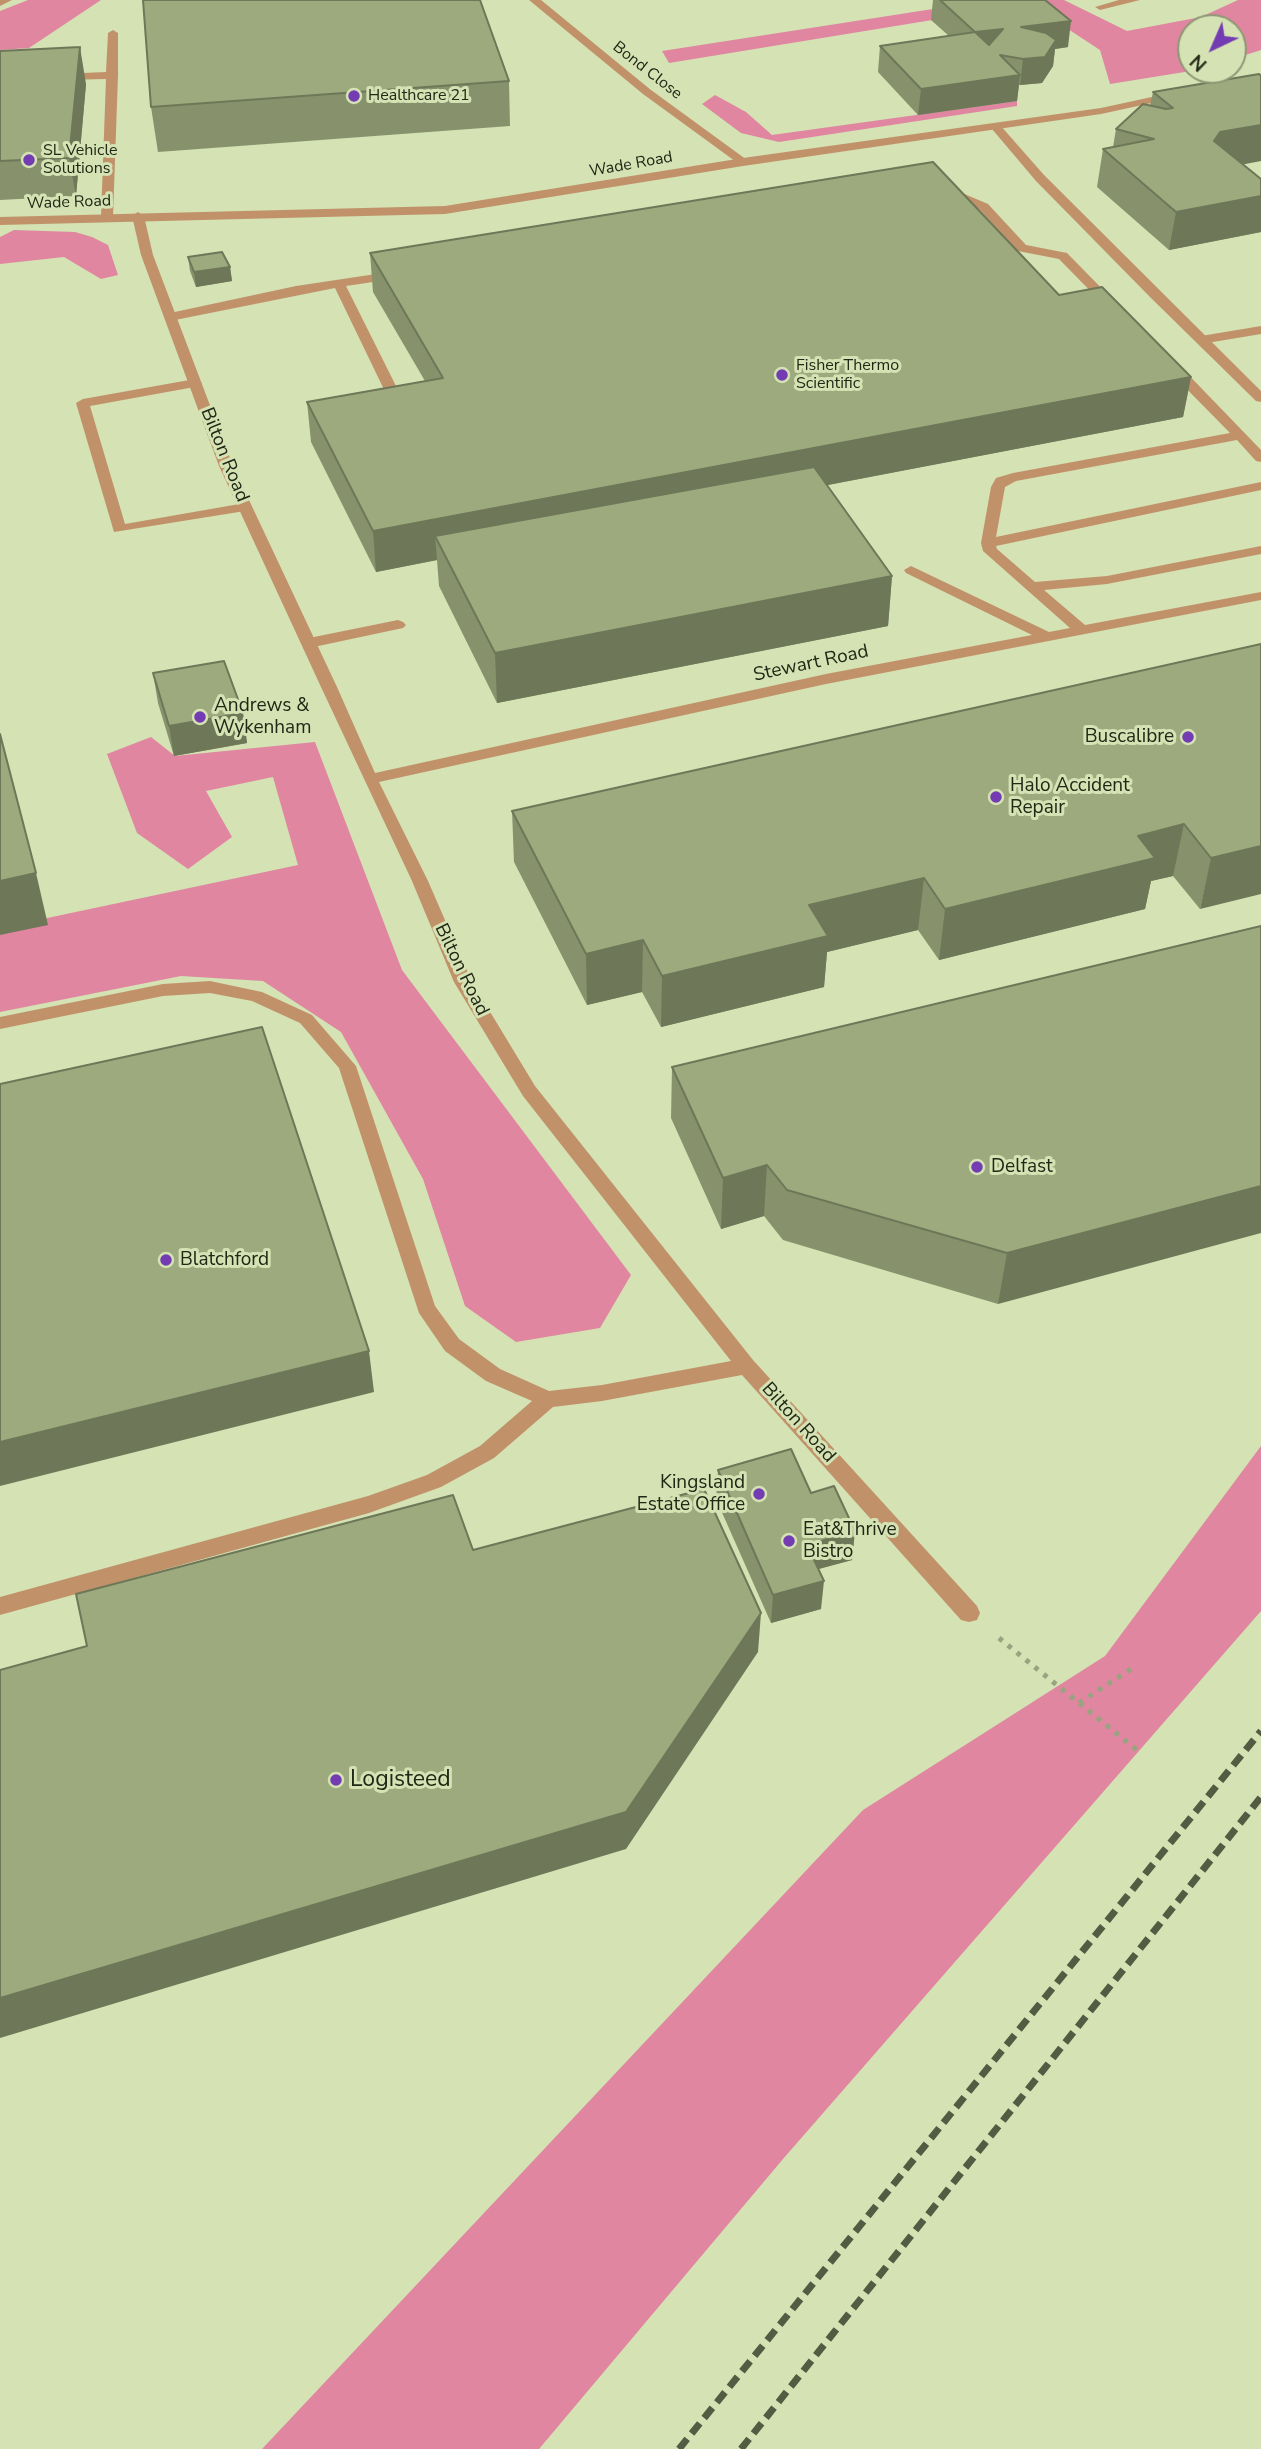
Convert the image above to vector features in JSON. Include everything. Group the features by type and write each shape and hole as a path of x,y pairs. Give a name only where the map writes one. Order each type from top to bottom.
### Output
{"street":[{"path":"0,3 6,0"},
{"name":"Bond Close","path":"534,0 647,92 743,162"},
{"path":"1100,7 1135,0"},
{"path":"107,217 113,33"},
{"path":"50,78 112,75"},
{"name":"Wade Road","path":"0,221 138,216 337,215 445,209 743,162 1101,111 1181,94"},
{"path":"996,127 1040,178 1261,398"},
{"path":"930,190 944,190 984,207 1022,248 1063,256 1119,312"},
{"name":"Bilton Road","path":"138,216 147,256 226,466 420,881 463,982 529,1091 746,1366 969,1613"},
{"path":"170,317 413,272"},
{"path":"338,284 398,404"},
{"path":"1201,340 1261,330"},
{"path":"1166,360 1261,458"},
{"path":"195,383 83,403 119,529 245,507"},
{"path":"1083,631 990,551 988,543 1001,481 1240,435"},
{"path":"988,543 1261,486"},
{"path":"1030,587 1107,580 1261,550"},
{"path":"911,570 1048,637"},
{"name":"Stewart Road","path":"370,779 826,679 1261,596"},
{"path":"309,643 398,625"},
{"path":"0,1023 163,990 210,986 256,996 306,1019 347,1066 426,1308 452,1345 493,1375 548,1399 602,1393 746,1366"},
{"path":"0,1606 369,1504 435,1481 487,1452 548,1399"}],"path":[{"path":"969,1613 1138,1751"},
{"path":"1079,1703 1134,1667"}],"shaded area":[{"path":"28,0 101,0 29,48 0,50 0,11"},
{"path":"991,0 1064,0 1127,31 1177,22 1177,73 1110,84 1100,50 1045,14 1018,6 669,63 662,51"},
{"path":"1238,0 1261,0 1261,50 1247,54 1247,14 1208,14"},
{"path":"715,95 746,112 772,135 1017,101 1017,106 779,142 741,133 702,104"},
{"path":"14,230 75,232 92,237 108,245 118,275 101,279 64,257 0,264 0,237"},
{"path":"151,737 175,756 315,742 402,970 631,1275 600,1328 516,1342 465,1306 423,1179 341,1032 263,981 181,976 0,1012 0,928 298,865 273,777 206,791 232,837 188,869 137,833 107,754"},
{"path":"1261,1446 1261,1611 783,2159 539,2449 262,2449 863,1810 1105,1656"}],"building":[{"path":"143,0 480,0 509,81 151,107"},
{"path":"940,0 1045,0 1071,21 1021,27 1046,33 1056,40 1045,57 1023,59 1000,55 1020,75 921,89 880,46 975,32","holes":["1003,29 989,45 975,32"]},
{"path":"80,47 69,158 0,161 0,51"},
{"path":"1247,76 1261,76 1261,125 1220,132 1214,141 1261,179 1261,196 1176,212 1103,149 1154,139 1116,129 1143,104 1173,108 1153,92 1200,84 1247,84"},
{"name":"Fisher Thermo Scientific","path":"933,162 1059,295 1102,287 1191,377 373,531 307,402 443,378 370,253"},
{"path":"222,252 230,267 194,272 188,257"},
{"path":"814,467 892,576 495,653 435,536"},
{"path":"1261,644 1261,846 1211,858 1184,824 1138,836 1155,858 945,909 924,878 809,905 828,936 662,976 643,940 586,954 512,811"},
{"path":"224,661 243,713 169,726 153,673"},
{"path":"0,734 36,873 0,881"},
{"name":"Delfast","path":"1261,926 1261,1186 1007,1253 787,1190 767,1165 723,1178 672,1067"},
{"name":"Blatchford","path":"262,1027 369,1351 0,1442 0,1084"},
{"name":"Eat&Thrive Bistro","path":"791,1449 811,1493 834,1486 855,1531 807,1545 824,1581 773,1595 718,1470"},
{"name":"Logisteed","path":"704,1489 761,1613 626,1812 0,1998 0,1670 87,1646 76,1594 453,1495 473,1550"}],"railway":[{"path":"679,2449 1261,1731"},
{"path":"741,2449 1261,1797"}],"place":[{"name":"Healthcare 21","path":"354,96"},
{"name":"SL Vehicle Solutions","path":"29,160"},
{"name":"Fisher Thermo Scientific","path":"782,375"},
{"name":"Andrews & Wykenham","path":"200,717"},
{"name":"Buscalibre","path":"1188,737"},
{"name":"Halo Accident Repair","path":"996,797"},
{"name":"Delfast","path":"977,1167"},
{"name":"Blatchford","path":"166,1260"},
{"name":"Kingsland Estate Office","path":"759,1494"},
{"name":"Eat&Thrive Bistro","path":"789,1541"},
{"name":"Logisteed","path":"336,1780"}]}
